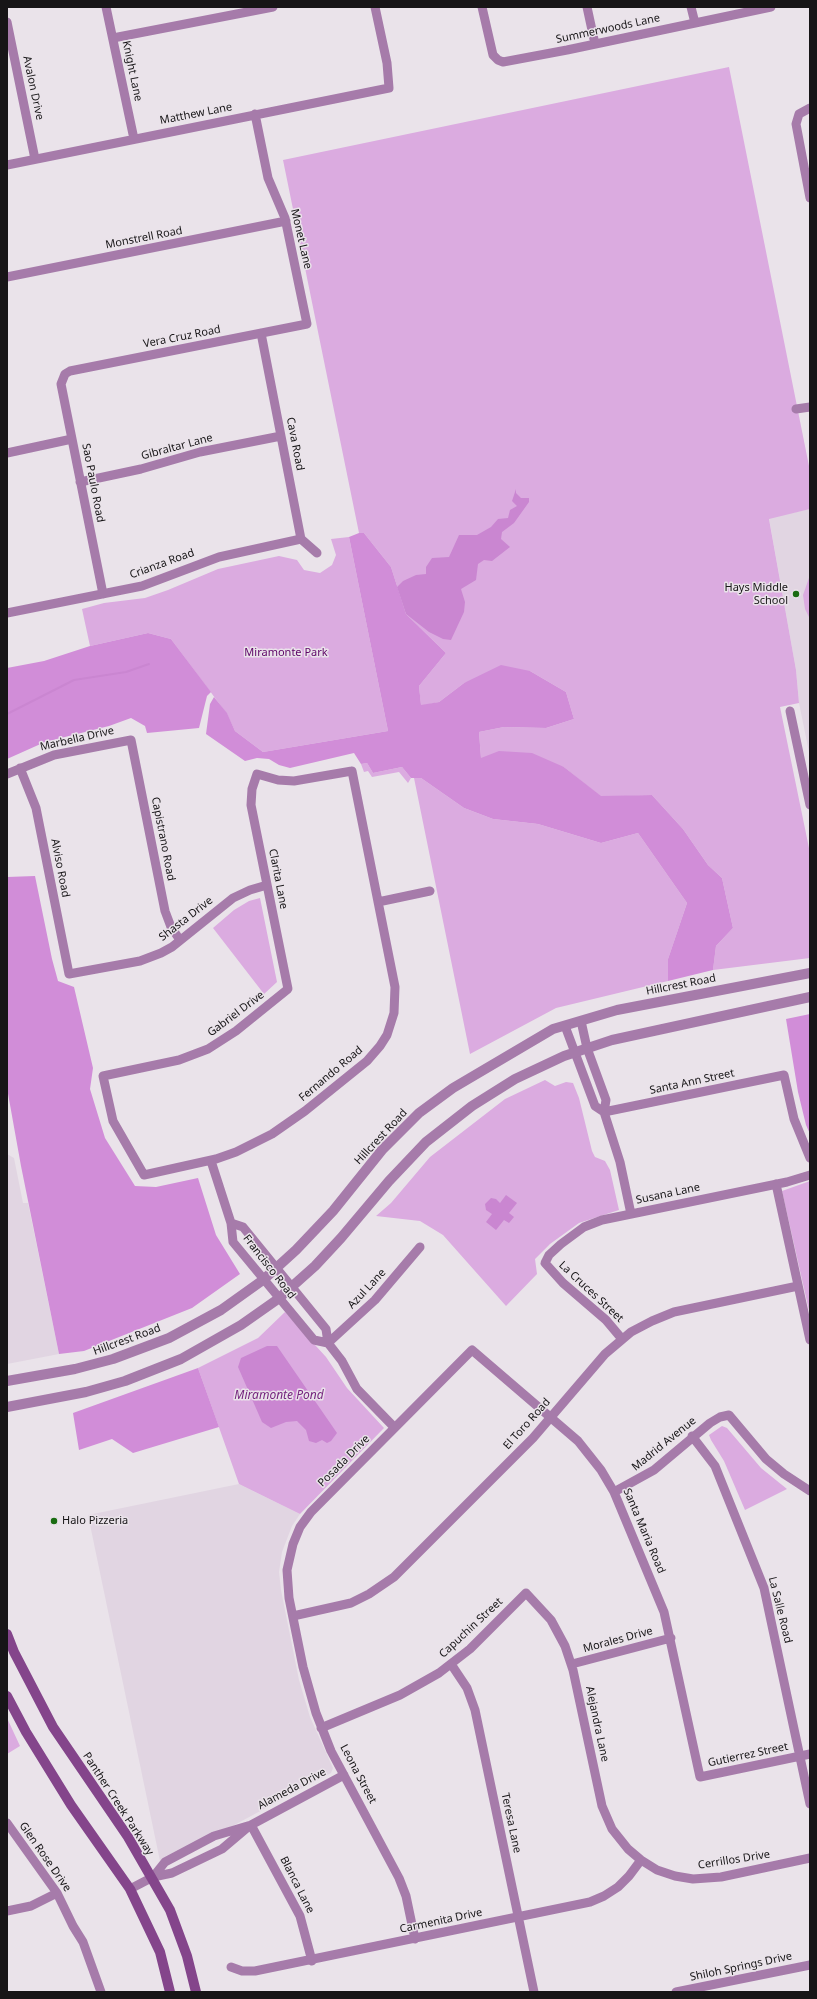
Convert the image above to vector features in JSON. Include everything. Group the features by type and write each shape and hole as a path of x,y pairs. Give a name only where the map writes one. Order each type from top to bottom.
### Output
{"main road":[{"name":"Panther Creek Parkway","path":"7,1634 14,1652 53,1727 128,1837 170,1910 187,1956 196,1992"},
{"path":"7,1696 26,1732 71,1805 130,1889 160,1952 170,1992"}],"street":[{"name":"Knight Lane","path":"106,7 134,139"},
{"path":"113,38 273,7"},
{"name":"Matthew Lane","path":"7,165 389,88 387,64 375,7"},
{"name":"Summerwoods Lane","path":"482,7 492,53 497,60 505,62 771,7"},
{"path":"587,7 595,44"},
{"path":"691,7 695,23"},
{"name":"Avalon Drive","path":"7,22 36,159"},
{"path":"810,108 800,114 796,127 810,198"},
{"name":"Monet Lane","path":"255,114 268,178 286,221 307,324"},
{"name":"Monstrell Road","path":"7,277 286,221"},
{"name":"Vera Cruz Road","path":"63,376 70,371 307,324"},
{"name":"Cava Road","path":"261,334 302,539"},
{"name":"Sao Paulo Road","path":"63,376 61,384 103,594"},
{"path":"796,409 810,406"},
{"name":"Gibraltar Lane","path":"80,482 141,469 200,452 281,436"},
{"path":"7,453 72,439"},
{"path":"302,539 317,553"},
{"name":"Crianza Road","path":"7,613 150,584 225,555 302,539"},
{"path":"790,711 810,805"},
{"name":"Marbella Drive","path":"7,774 54,755 130,740"},
{"name":"Capistrano Road","path":"130,740 165,911 171,927 180,940"},
{"name":"Alviso Road","path":"20,768 36,808 70,974"},
{"name":"Clarita Lane","path":"288,989 251,805 252,789 257,774 278,780 294,781 352,771"},
{"name":"Fernando Road","path":"144,1175 211,1161 255,1144 281,1129 367,1061 380,1046 393,1020 396,994 352,771"},
{"name":"Shasta Drive","path":"70,974 149,958 166,950 180,940 233,898 250,890 267,885"},
{"path":"378,902 430,891"},
{"name":"Hillcrest Road","path":"7,1381 95,1365 150,1346 209,1316 263,1280 276,1269 313,1232 382,1150 419,1113 453,1088 553,1029 617,1010 810,973"},
{"name":"Gabriel Drive","path":"144,1175 113,1121 103,1076 179,1060 208,1049 236,1031 288,989"},
{"path":"7,1407 86,1392 144,1374 181,1359 250,1319 291,1288 332,1248 400,1168 441,1130 472,1106 504,1085 575,1052 629,1035 810,997"},
{"path":"581,1021 587,1048 606,1100 604,1112 620,1162 631,1214"},
{"path":"565,1026 595,1106 604,1112"},
{"name":"Santa Ann Street","path":"604,1112 784,1075 794,1119 810,1158"},
{"path":"211,1161 231,1223"},
{"name":"Susana Lane","path":"545,1263 549,1255 561,1244 584,1227 602,1220 776,1184 810,1175"},
{"path":"776,1184 810,1340"},
{"name":"Francisco Road","path":"328,1343 314,1340 278,1299 233,1242 231,1223 243,1227 291,1288 326,1329 328,1343 342,1361 362,1395 394,1427"},
{"name":"Azul Lane","path":"328,1343 375,1300 420,1247"},
{"name":"La Cruces Street","path":"545,1263 563,1283 606,1320 622,1339"},
{"name":"El Toro Road","path":"293,1616 351,1603 386,1584 523,1448 604,1354 641,1326 674,1312 798,1286"},
{"name":"Santa Maria Road","path":"472,1350 551,1417 585,1449 601,1470 614,1492 660,1601 671,1638 700,1777"},
{"name":"Posada Drive","path":"293,1616 288,1589 288,1570 293,1544 300,1527 317,1505 472,1350"},
{"name":"Madrid Avenue","path":"614,1492 654,1470 692,1436 720,1417 728,1415 766,1459 784,1474 810,1491"},
{"name":"La Salle Road","path":"692,1436 715,1466 759,1574 771,1617 810,1804"},
{"name":"Alejandra Lane","path":"526,1593 545,1612 556,1628 565,1646 572,1664 602,1806 617,1836 628,1849 641,1860"},
{"name":"Capuchin Street","path":"321,1728 400,1695 427,1681 470,1649 526,1593"},
{"name":"Leona Street","path":"293,1616 307,1683 321,1728 344,1775 399,1878 406,1896 415,1939"},
{"name":"Morales Drive","path":"572,1664 671,1638"},
{"name":"Teresa Lane","path":"451,1664 464,1681 473,1702 534,1992"},
{"name":"Gutierrez Street","path":"700,1777 810,1754"},
{"name":"Alameda Drive","path":"152,1877 165,1862 207,1840 251,1825 344,1775"},
{"name":"Glen Rose Drive","path":"7,1823 57,1894 83,1942 101,1992"},
{"name":"Alameda Drive","path":"130,1889 152,1877 172,1873 222,1849 251,1825"},
{"name":"Blanca Lane","path":"251,1825 300,1916 312,1960"},
{"name":"Cerrillos Drive","path":"641,1860 657,1870 674,1876 702,1879 810,1858"},
{"name":"Carmenita Drive","path":"231,1967 242,1971 255,1971 582,1904 601,1898 624,1882 641,1860"},
{"path":"7,1911 31,1906 57,1894"},
{"name":"Shiloh Springs Drive","path":"676,1992 694,1990 810,1964"}],"shaded area":[{"name":"Hays Middle School","path":"810,509 810,757 799,703 796,670 769,518"},
{"path":"359,533 364,533 391,567 406,614 446,653 419,686 421,705 439,702 464,683 501,665 530,671 566,692 574,719 546,728 504,727 479,732 481,758 499,751 532,753 564,767 601,796 652,795 683,829 708,865 722,878 733,928 716,946 713,970 668,981 668,959 687,903 638,833 601,843 538,824 493,819 464,808 421,778 411,778 402,767 373,773 367,763 361,764 354,753 290,768 279,765 269,759 257,758 245,761 206,734 210,704 214,697 227,713 235,731 263,752 388,731 349,537"},
{"path":"148,633 171,639 211,692 207,696 199,728 147,733 145,726 131,718 109,726 45,742 7,759 7,668 44,661 90,646"},
{"path":"35,876 58,981 74,987 93,1068 90,1089 105,1138 135,1186 156,1187 198,1178 216,1235 240,1274 192,1308 84,1351 59,1354 21,1166 7,1088 7,877"},
{"path":"810,1014 810,1134 806,1125 798,1092 786,1019"},
{"path":"7,1154 14,1158 23,1203 28,1203 59,1354 7,1364"},
{"path":"198,1368 219,1427 133,1453 112,1439 79,1450 73,1413"},
{"path":"239,1484 300,1514 292,1526 282,1552 279,1572 281,1590 299,1680 310,1717 333,1768 331,1773 225,1830 160,1861 88,1515"}],"green space":[{"path":"729,67 810,471 810,509 769,519 796,670 799,703 780,707 810,853 810,958 713,970 716,946 733,928 722,878 708,865 683,829 652,795 601,797 564,767 481,758 479,732 504,727 546,728 574,719 566,692 530,671 464,683 439,702 421,706 419,686 446,653 406,614 391,567 364,533 359,533 283,160"},
{"name":"Miramonte Park","path":"349,537 388,731 263,752 235,731 227,714 171,639 148,633 90,646 82,609 104,603 145,598 218,569 279,556 297,560 304,570 320,573 332,565 336,555 331,539"},
{"path":"810,575 810,619 805,609 803,595"},
{"path":"367,763 373,773 402,767 411,778 408,783 399,772 372,777 368,771 364,772 361,764"},
{"path":"414,778 421,778 464,808 493,819 538,824 601,843 638,833 687,903 668,959 668,981 556,1008 470,1054"},
{"path":"260,898 277,982 264,994 213,928 234,910 249,901"},
{"path":"545,1080 555,1086 566,1082 573,1083 579,1098 592,1151 595,1157 605,1161 610,1170 619,1210 579,1223 550,1244 535,1259 537,1274 506,1306 443,1235 420,1221 376,1216 391,1203 430,1157 505,1099"},
{"path":"810,1181 810,1315 782,1191"},
{"path":"285,1312 326,1357 347,1388 384,1428 300,1514 239,1484 198,1368 258,1338"},
{"path":"722,1426 727,1428 761,1468 787,1489 745,1510 724,1461 709,1435"},
{"path":"7,1718 20,1746 7,1754"}],"water":[{"path":"516,489 516,493 521,498 529,498 529,502 514,523 502,532 501,539 510,547 492,561 484,560 478,564 476,580 461,589 465,602 464,612 451,640 443,639 429,632 406,614 397,587 403,581 416,575 426,574 426,567 432,558 449,557 459,535 477,535 491,527 498,519 508,518 510,510 517,506 512,501"},
{"path":"506,1195 517,1203 509,1213 514,1217 509,1223 504,1220 496,1230 486,1222 492,1214 486,1210 485,1204 491,1198 496,1199 500,1203"},
{"name":"Miramonte Pond","path":"267,1346 277,1346 337,1433 331,1441 327,1443 322,1440 316,1443 309,1441 306,1430 297,1421 286,1422 271,1428 262,1422 238,1367 241,1358"}],"waterway":[{"path":"7,714 74,680 126,672 149,664"}],"place":[{"name":"Hays Middle School","path":"796,594"},
{"name":"Halo Pizzeria","path":"54,1521"}]}
